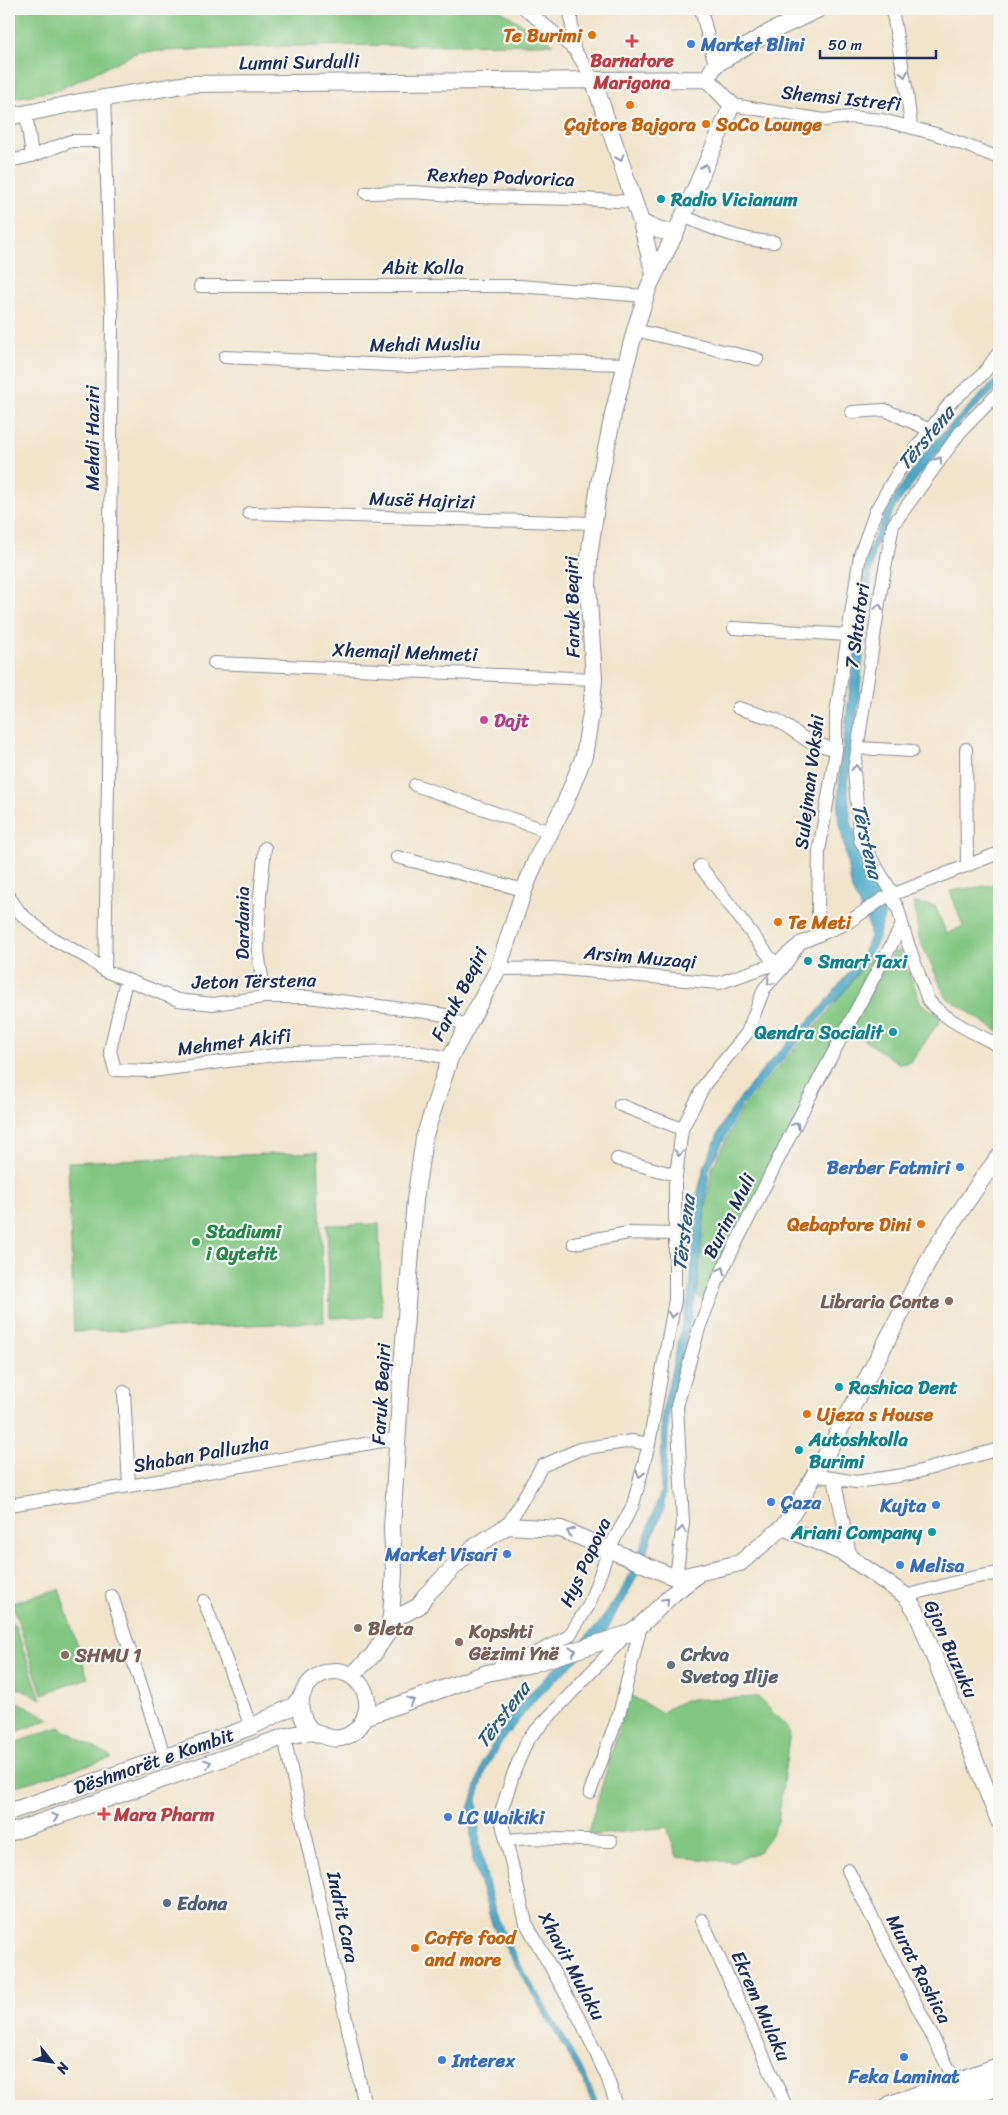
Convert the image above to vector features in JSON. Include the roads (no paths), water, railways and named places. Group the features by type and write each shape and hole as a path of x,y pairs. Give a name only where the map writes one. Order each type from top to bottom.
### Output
{"main road":[{"path":"891,2106 957,2085 999,2068"},
{"path":"939,2106 999,2085"}],"street":[{"path":"525,9 574,49 593,79 642,222 654,274"},
{"path":"570,9 574,49"},
{"path":"701,9 715,65"},
{"path":"707,79 715,65 770,32 819,9"},
{"path":"892,9 911,126"},
{"path":"593,79 707,79 732,105"},
{"name":"Lumni Surdulli","path":"9,117 188,84 593,79"},
{"name":"Mehdi Haziri","path":"104,98 112,317 105,971"},
{"name":"Shemsi Istrefi","path":"732,105 824,120 850,117 882,120 911,126 999,158"},
{"name":"Faruk Beqiri","path":"351,1676 373,1655 388,1632 391,1616 393,1589 392,1528 402,1370 415,1200 424,1138 450,1058 498,969 524,890 577,776 584,756 592,713 594,679 588,585 593,524 606,446 645,296 680,223 732,105"},
{"path":"26,113 32,156"},
{"path":"9,162 32,156 71,141 105,141"},
{"name":"Rexhep Podvorica","path":"366,193 413,192 477,197 635,202"},
{"path":"642,222 655,230 667,233 680,223 723,232 751,241 774,242"},
{"name":"Abit Kolla","path":"200,286 520,286 645,296"},
{"path":"635,330 756,359"},
{"name":"Sulejman Vokshi","path":"821,934 818,911 818,851 836,750 836,714 860,554 876,510 898,472 950,403 983,374 999,352"},
{"name":"Mehdi Musliu","path":"225,357 410,366 503,361 626,364"},
{"name":"7 Shtatori","path":"999,392 961,430 893,526 881,590 859,748 854,770 860,840 889,896 898,908 928,1000 934,1008 999,1046"},
{"path":"852,412 885,410 930,430"},
{"name":"Musë Hajrizi","path":"249,513 593,524"},
{"path":"734,628 848,635"},
{"name":"Xhemajl Mehmeti","path":"214,663 594,679"},
{"path":"738,708 777,720 808,741 836,750"},
{"path":"859,748 912,751"},
{"path":"966,749 967,866"},
{"path":"415,785 550,832"},
{"name":"Dardania","path":"265,848 260,895 258,952 265,998"},
{"name":"Arsim Muzaqi","path":"498,969 552,968 719,983 775,964 800,943 847,923 889,896 999,853"},
{"path":"397,857 524,890"},
{"path":"700,866 775,964"},
{"name":"Jeton Tërstena","path":"9,897 22,914 48,936 88,958 105,971 178,1000 194,1003 309,997 360,1002 445,1015 466,1026"},
{"name":"Burim Muli","path":"676,1578 683,1523 677,1406 699,1328 719,1276 735,1244 818,1082 902,925"},
{"name":"Hys Popova","path":"487,1673 503,1662 536,1653 569,1636 589,1605 633,1505 649,1444 675,1300 676,1175 682,1129 705,1084 747,1033 764,989 783,968 800,943"},
{"name":"Mehmet Akifi","path":"126,980 110,1051 114,1070 152,1071 290,1053 411,1051 450,1058"},
{"path":"620,1105 682,1129"},
{"path":"507,1526 561,1529 676,1578 740,1563 783,1527 849,1413 933,1252 999,1157"},
{"path":"617,1159 676,1175"},
{"path":"574,1243 628,1233 675,1234"},
{"path":"124,1392 129,1486"},
{"name":"Shaban Palluzha","path":"9,1505 129,1486 399,1438"},
{"path":"391,1616 410,1611 419,1606 425,1596 473,1548 507,1526 542,1466 580,1449 632,1441 649,1444"},
{"path":"814,1475 856,1482 910,1474 999,1449"},
{"path":"834,1478 851,1558"},
{"name":"Gjon Buzuku","path":"783,1527 851,1558 906,1596 916,1611 999,1821"},
{"path":"365,1717 487,1673 532,1664 620,1636 642,1625 674,1592 703,1571"},
{"path":"906,1596 971,1578 999,1573"},
{"path":"393,1589 410,1600 425,1596"},
{"name":"Dëshmorët e Kombit","path":"112,1596 165,1758"},
{"name":"Dëshmorët e Kombit","path":"204,1601 251,1727"},
{"path":"590,1792 620,1711 642,1625"},
{"name":"Xhavit Mulaku","path":"617,2106 607,2077 582,2022 526,1924 500,1815 514,1772 528,1739 620,1636"},
{"path":"342,1672 351,1676 365,1692 368,1705 365,1717 356,1730 340,1738 331,1739 314,1733 308,1727 301,1713 301,1697 310,1682 325,1673 342,1672"},
{"name":"Dëshmorët e Kombit","path":"9,1812 251,1727 293,1706 301,1697"},
{"name":"Dëshmorët e Kombit","path":"9,1833 284,1737 300,1733 314,1733"},
{"name":"Indrit Cara","path":"284,1737 365,2106"},
{"path":"133,1769 140,1787"},
{"path":"506,1840 532,1838 611,1841"},
{"name":"Murat Rashica","path":"848,1870 957,2085"},
{"name":"Ekrem Mulaku","path":"702,1920 786,2106"}],"water":[{"path":"999,376 999,386 962,421 895,507 874,550 855,737 847,784 851,822 876,889 882,899 885,913 876,945 845,990 741,1106 709,1169 696,1295 669,1413 664,1508 635,1580 604,1635 536,1699 503,1740 487,1767 477,1799 480,1847 494,1908 517,1959 588,2081 599,2106 593,2106 584,2082 493,1927 473,1860 469,1809 483,1762 493,1744 522,1701 599,1623 626,1583 643,1542 661,1491 662,1413 690,1290 698,1191 705,1164 724,1121 742,1095 775,1056 821,1008 863,954 870,936 869,926 852,890 838,812 840,767 867,553 891,501 928,448"}],"place":[{"name":"Te Burimi","path":"592,35"},
{"name":"Barnatore Marigona","path":"632,41"},
{"name":"Market Blini","path":"691,44"},
{"name":"Çajtore Bajgora","path":"630,105"},
{"name":"SoCo Lounge","path":"706,124"},
{"name":"Radio Vicianum","path":"661,199"},
{"name":"Dajt","path":"484,720"},
{"name":"Te Meti","path":"778,922"},
{"name":"Smart Taxi","path":"808,961"},
{"name":"Qendra Socialit","path":"893,1032"},
{"name":"Berber Fatmiri","path":"960,1167"},
{"name":"Qebaptore Dini","path":"921,1224"},
{"name":"Stadiumi i Qytetit","path":"196,1242"},
{"name":"Libraria Conte","path":"949,1301"},
{"name":"Rashica Dent","path":"839,1387"},
{"name":"Ujeza s House","path":"807,1414"},
{"name":"Autoshkolla Burimi","path":"799,1450"},
{"name":"Çaza","path":"771,1502"},
{"name":"Kujta","path":"936,1505"},
{"name":"Ariani Company","path":"932,1532"},
{"name":"Market Visari","path":"507,1554"},
{"name":"Melisa","path":"900,1565"},
{"name":"Bleta","path":"358,1628"},
{"name":"Kopshti Gëzimi Ynë","path":"459,1642"},
{"name":"SHMU 1","path":"65,1655"},
{"name":"Crkva Svetog Ilije","path":"671,1665"},
{"name":"Mara Pharm","path":"104,1814"},
{"name":"LC Waikiki","path":"448,1817"},
{"name":"Edona","path":"167,1903"},
{"name":"Coffe food and more","path":"415,1948"},
{"name":"Feka Laminat","path":"904,2057"},
{"name":"Interex","path":"442,2060"}],"water label":[{"name":"Tërstena","path":"926,438"},
{"name":"Tërstena","path":"867,841"},
{"name":"Tërstena","path":"684,1233"},
{"name":"Tërstena","path":"503,1715"}]}
